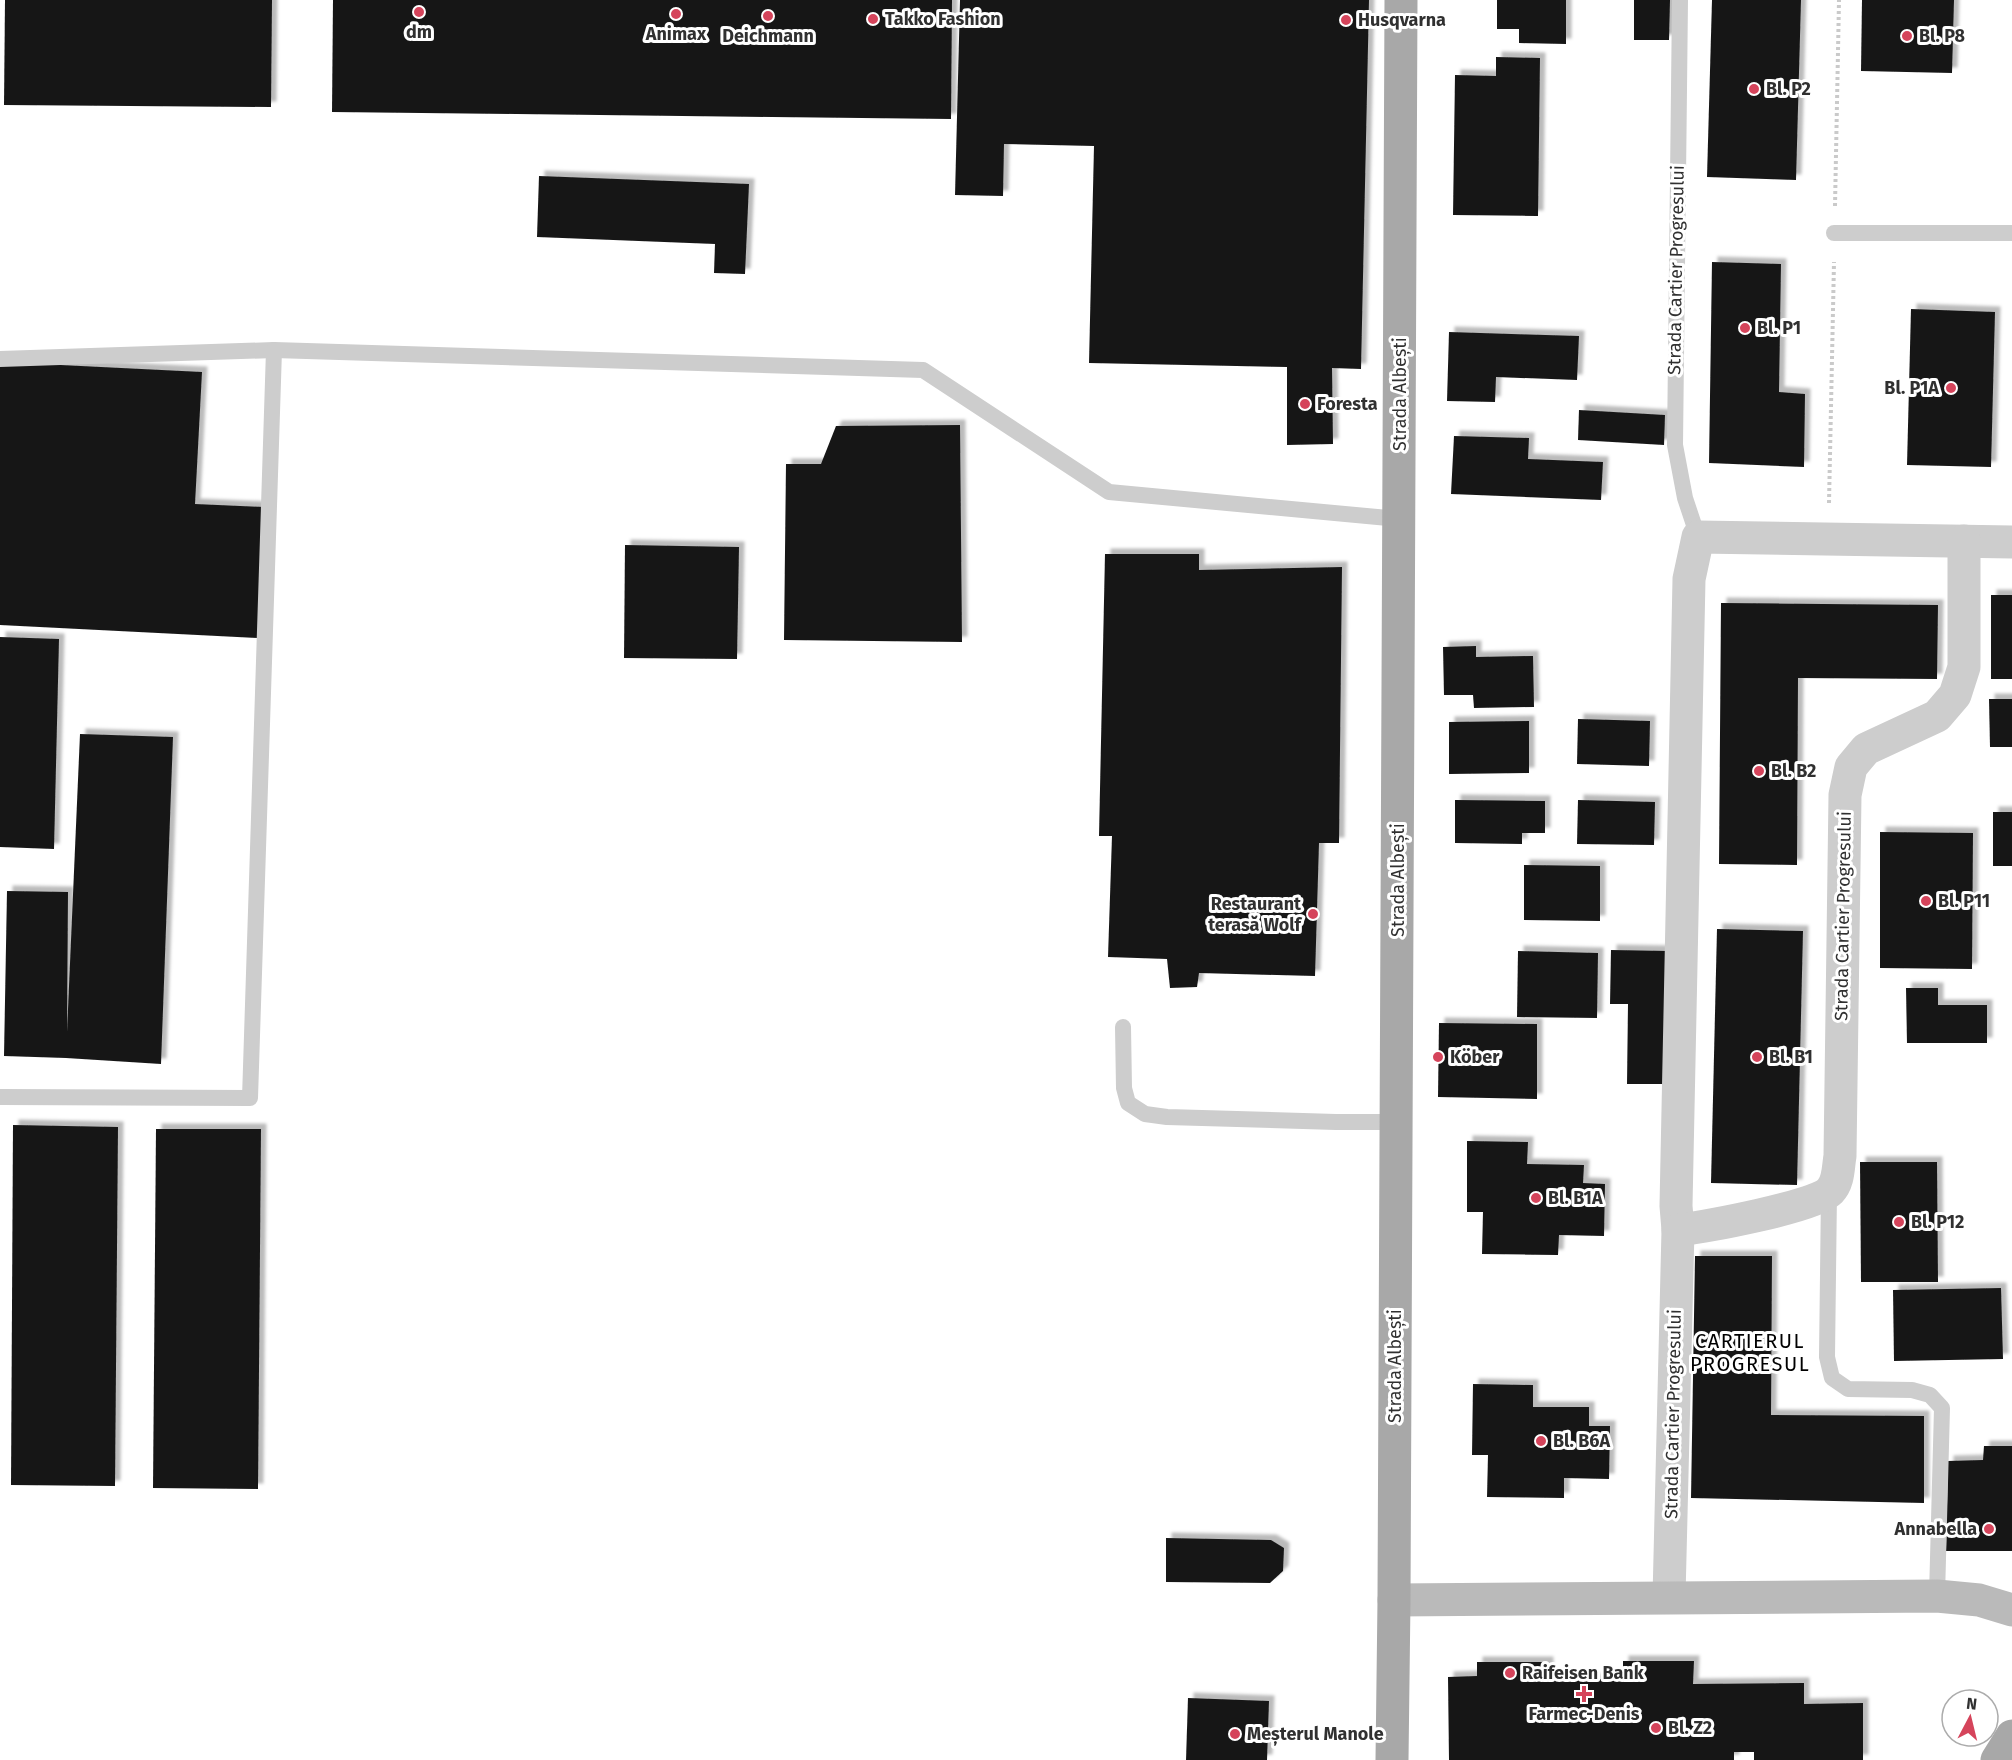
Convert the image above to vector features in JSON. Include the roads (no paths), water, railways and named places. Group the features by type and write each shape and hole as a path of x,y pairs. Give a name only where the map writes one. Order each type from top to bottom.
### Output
{"main road":[{"name":"Strada Albești","path":"1392,1760 1395,1600 1401,0"},
{"path":"1997,1760 2012,1736"}],"street":[{"path":"1698,537 2012,542"},
{"name":"Strada Cartier Progresului","path":"1669,1598 1689,579 1698,537"},
{"name":"Strada Cartier Progresului","path":"1829,1192 1837,1182 1840,1156 1845,795 1851,767 1866,749 1937,716 1955,695 1964,667 1964,541"},
{"path":"1678,1230 1697,1228 1804,1204 1829,1192"},
{"path":"1395,1600 1937,1596 1978,1600 2012,1610"}],"lane":[{"name":"Strada Cartier Progresului","path":"1680,0 1675,446 1685,498 1698,537"},
{"path":"1834,233 2012,233"},
{"path":"0,359 274,350 923,370 1109,492 1399,519"},
{"path":"0,1097 250,1098 274,350"},
{"path":"1123,1027 1124,1088 1128,1103 1145,1114 1167,1117 1396,1122"},
{"path":"1829,1192 1827,1357 1832,1378 1848,1389 1912,1390 1930,1395 1942,1408 1937,1596"}],"place":[{"name":"dm","path":"419,12"},
{"name":"Animax","path":"676,14"},
{"name":"Deichmann","path":"768,16"},
{"name":"Takko Fashion","path":"873,19"},
{"name":"Husqvarna","path":"1346,20"},
{"name":"Bl. P8","path":"1907,36"},
{"name":"Bl. P2","path":"1754,89"},
{"name":"Bl. P1","path":"1745,328"},
{"name":"Bl. P1A","path":"1951,388"},
{"name":"Foresta","path":"1305,404"},
{"name":"Bl. B2","path":"1759,771"},
{"name":"Bl. P11","path":"1926,901"},
{"name":"Restaurant terasă Wolf","path":"1313,914"},
{"name":"Köber","path":"1438,1057"},
{"name":"Bl. B1","path":"1757,1057"},
{"name":"Bl. B1A","path":"1536,1198"},
{"name":"Bl. P12","path":"1899,1222"},
{"name":"Bl. B6A","path":"1541,1441"},
{"name":"Annabella","path":"1989,1529"},
{"name":"Raifeisen Bank","path":"1510,1673"},
{"name":"Farmec-Denis","path":"1584,1694"},
{"name":"Bl. Z2","path":"1656,1728"},
{"name":"Meșterul Manole","path":"1235,1734"}],"district":[{"name":"CARTIERUL PROGRESUL","path":"1750,1352"}]}
